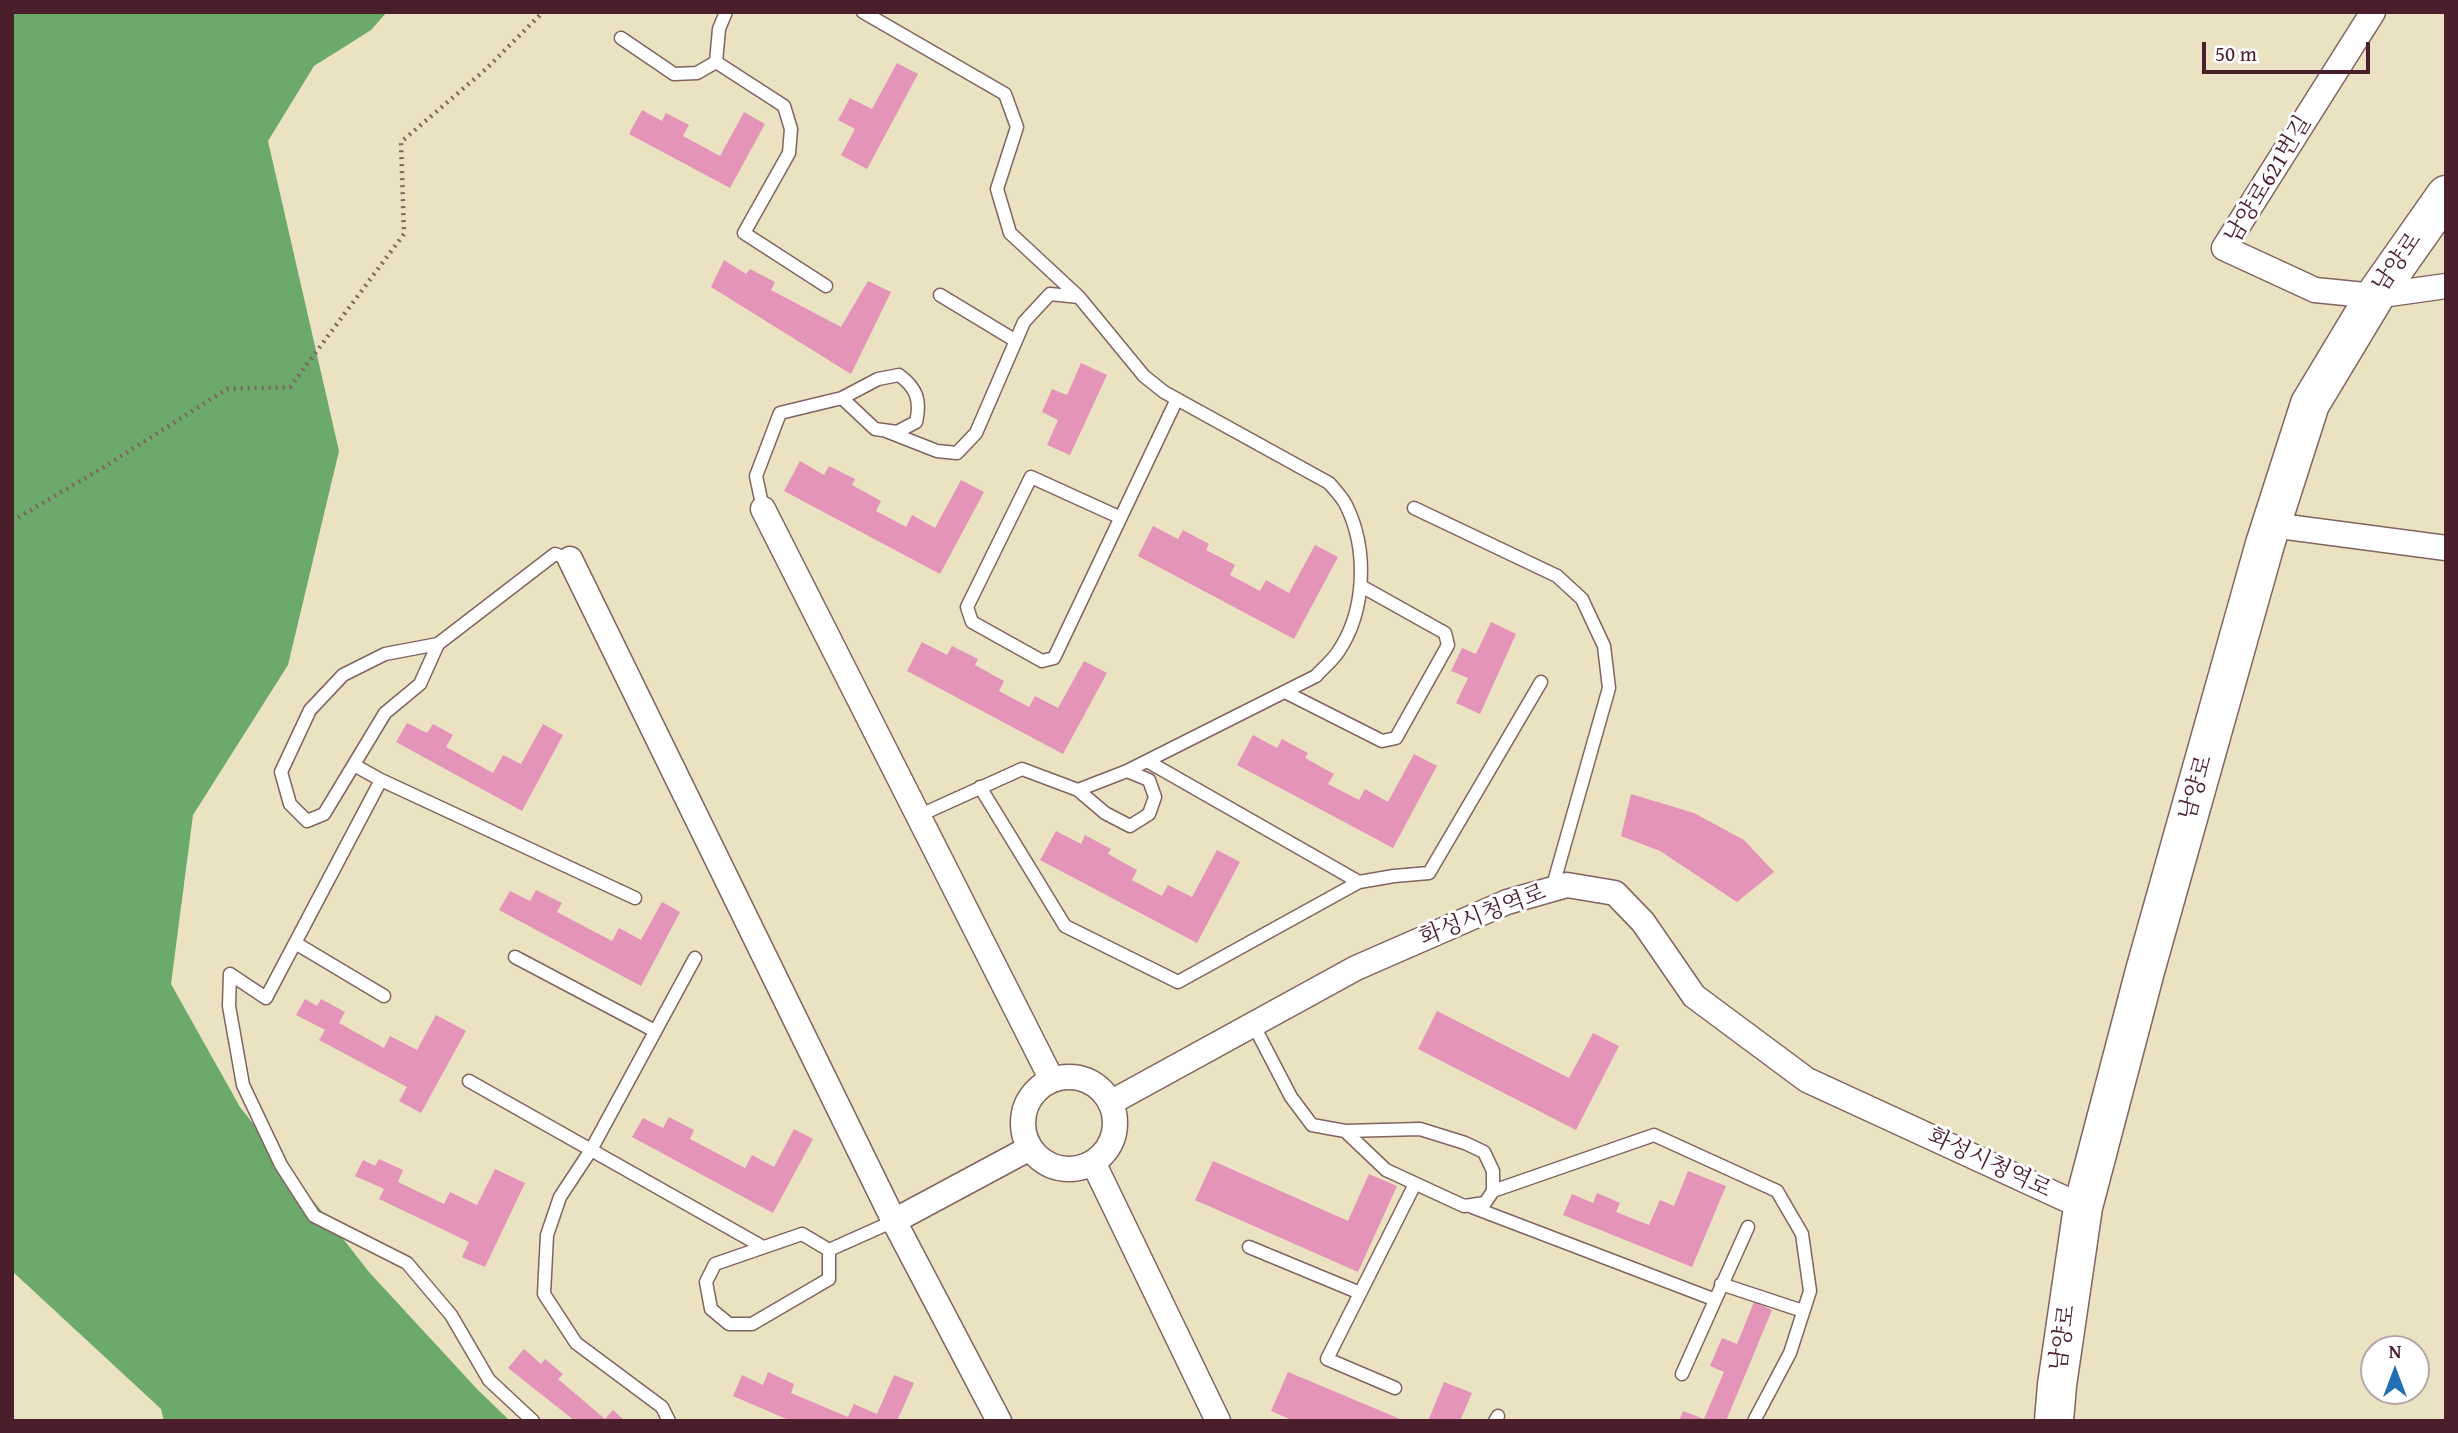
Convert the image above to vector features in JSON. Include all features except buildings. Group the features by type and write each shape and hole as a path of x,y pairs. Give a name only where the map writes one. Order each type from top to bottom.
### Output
{"main road":[{"name":"남양로","path":"2054,1421 2083,1207 2145,971 2272,526 2310,404 2375,296 2446,195"}],"street":[{"name":"남양로621번길","path":"2373,12 2224,248 2315,290 2375,296"},
{"path":"2375,296 2446,286"},
{"path":"763,509 1052,1080"},
{"path":"2272,526 2446,548"},
{"path":"570,559 894,1221 999,1421"},
{"name":"화성시청역로","path":"1110,1103 1356,968 1507,902 1567,885 1615,894 1643,922 1694,996 1807,1080 2083,1207"},
{"path":"1069,1077 1089,1081 1098,1087 1110,1103 1115,1128 1111,1143 1102,1156 1093,1162 1074,1169 1044,1163 1025,1139 1023,1113 1032,1094 1052,1080 1069,1077"},
{"path":"894,1221 1030,1148"},
{"path":"1093,1162 1219,1421"}],"lane":[{"path":"716,62 719,29 726,12"},
{"path":"863,12 1005,94 1017,127 997,189 1010,233 1079,297 1144,376 1177,399 1329,483 1345,504 1359,538 1361,586 1353,621 1339,652 1316,676 1127,771 1078,790"},
{"path":"621,38 674,75 696,73 716,62"},
{"path":"716,62 784,107 792,129 789,153 744,233 826,286"},
{"path":"886,431 937,451 957,453 976,433 1024,322 1050,294 1079,297"},
{"path":"940,295 1016,341"},
{"path":"763,509 756,476 780,413 842,398 877,379 899,375 916,393 919,407 916,422 897,432 875,429 842,398"},
{"path":"1119,517 1031,477 967,607 972,622 1042,661 1054,658 1177,399"},
{"path":"1414,508 1557,576 1582,599 1604,646 1609,688 1552,889"},
{"path":"438,644 420,684 384,713 324,814 307,821 290,804 281,772 310,710 344,676 385,654 438,644 555,554 570,559"},
{"path":"1287,692 1382,741 1396,738 1448,645 1445,633 1361,586"},
{"path":"981,788 1065,926 1178,982 1359,882 1429,873 1541,682"},
{"path":"1147,761 1359,882"},
{"path":"355,765 381,780 635,898"},
{"path":"918,816 1022,769 1078,790 1105,813 1130,826 1149,814 1155,797 1149,780 1127,771"},
{"path":"381,780 297,944 266,998 230,974 229,1006 243,1085 281,1165 314,1216 407,1263 451,1315 489,1380 533,1421"},
{"path":"297,944 384,996"},
{"path":"515,957 654,1031"},
{"path":"669,1421 662,1407 576,1343 544,1294 547,1235 560,1197 591,1150 695,958"},
{"path":"1253,1024 1291,1097 1312,1125 1345,1131 1420,1129 1484,1152 1493,1171 1493,1191 1485,1203 1467,1205"},
{"path":"469,1081 763,1247"},
{"path":"1345,1131 1386,1170 1415,1184 1713,1299"},
{"path":"1493,1191 1654,1135 1777,1191 1802,1234 1810,1291 1790,1353 1754,1421"},
{"path":"1395,1388 1327,1359 1415,1184"},
{"path":"829,1250 894,1221"},
{"path":"1682,1374 1713,1299 1748,1227"},
{"path":"803,1234 829,1250 829,1279 752,1324 729,1324 710,1309 706,1282 715,1264 803,1234"},
{"path":"1249,1247 1360,1293"},
{"path":"1721,1284 1803,1311"}],"path":[{"path":"12,521 104,467 227,389 290,387 404,234 401,142 486,69 543,12"}],"green space":[{"path":"12,12 387,12 371,30 314,66 268,141 339,451 288,665 193,815 171,984 240,1107 369,1272 510,1421 164,1421 161,1409 12,1271"}]}
